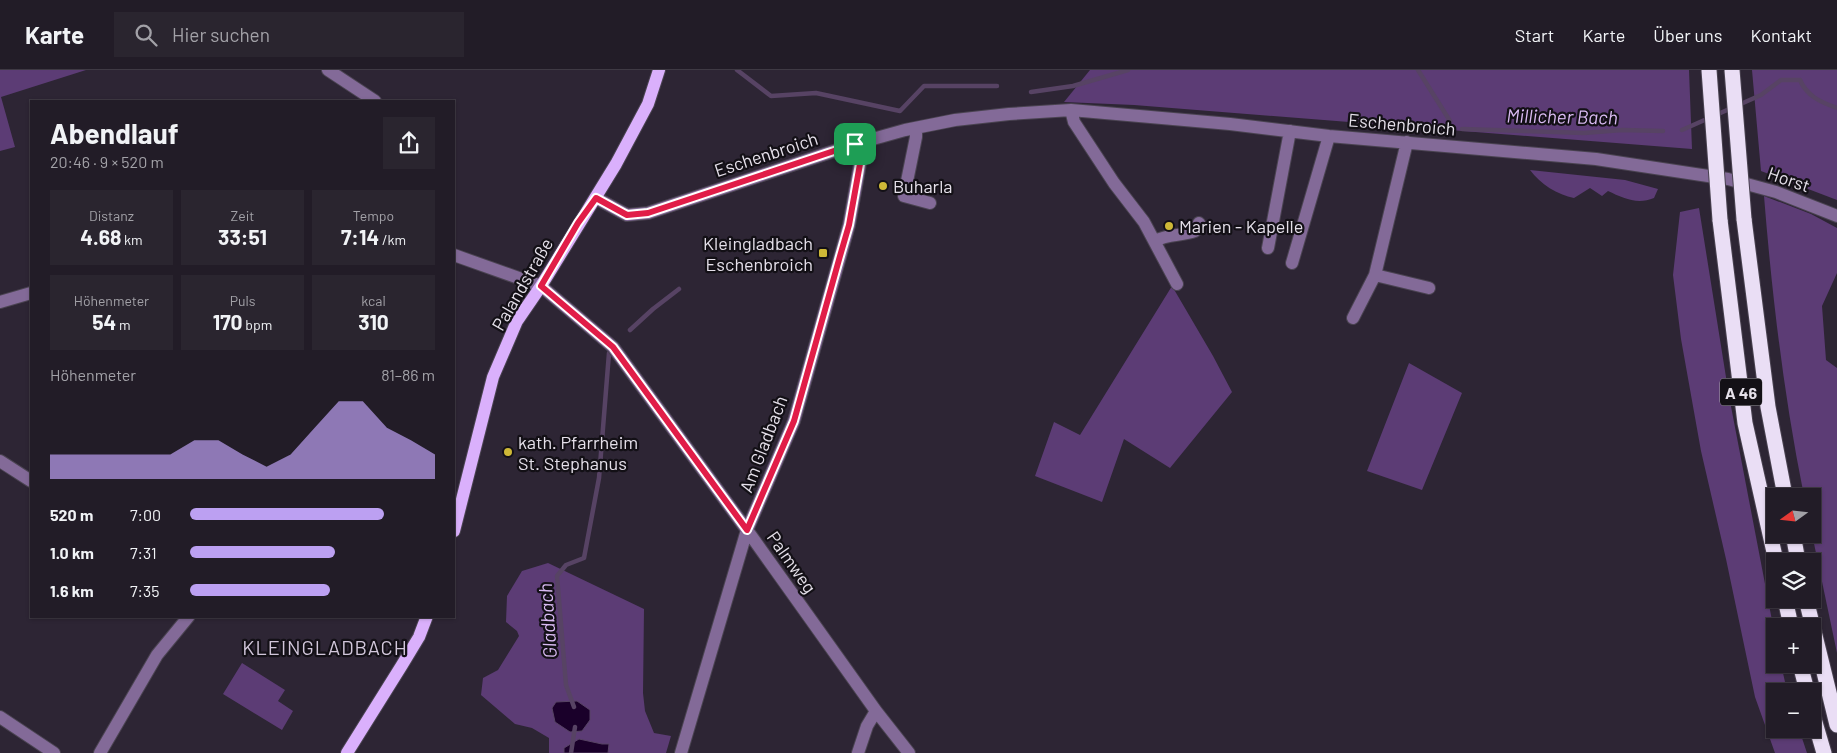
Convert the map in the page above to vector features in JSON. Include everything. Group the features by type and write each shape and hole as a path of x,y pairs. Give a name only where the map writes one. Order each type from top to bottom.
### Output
{"highway":[{"name":"A 46","path":"1709,70 1720,220 1745,423 1774,553"},
{"name":"A 46","path":"1732,70 1744,220 1768,407 1783,488"},
{"path":"1808,608 1837,725"},
{"path":"1820,738 1824,753"}],"main road":[{"name":"Palandstraße","path":"455,527 493,377 518,320 541,286 578,223 596,198 648,104 659,70"},
{"path":"347,753 419,637 426,618"}],"street":[{"path":"328,70 373,100"},
{"path":"1071,110 1074,122 1085,142 1144,222 1177,284"},
{"name":"Eschenbroich","path":"596,198 627,215 648,213 855,144 916,128 1009,114 1071,110 1230,124 1329,136 1596,159 1728,179"},
{"path":"916,128 916,138 904,196 930,203"},
{"path":"1268,248 1290,131"},
{"path":"1292,263 1329,136"},
{"path":"1353,318 1375,275 1407,142"},
{"name":"Am Gladbach","path":"681,753 747,530 794,421 849,225 860,164 855,144"},
{"name":"Horst","path":"1728,179 1776,192 1837,216"},
{"path":"1155,242 1163,237 1183,235 1196,231 1199,223"},
{"path":"455,255 541,286"},
{"path":"1375,275 1429,288"},
{"name":"Palmweg","path":"541,286 613,347 908,753"},
{"path":"0,302 30,293"},
{"path":"0,461 30,480"},
{"path":"100,753 157,655 187,618"},
{"path":"858,753 867,726 876,711"},
{"path":"0,717 54,753"}],"shaded area":[{"path":"0,70 86,70 1,97 15,147 0,151"},
{"path":"1090,70 1689,70 1692,149 1134,105 1064,102"},
{"path":"1752,70 1837,70 1837,200 1761,171"},
{"path":"1530,170 1625,180 1658,189 1654,198 1642,201 1625,198 1608,191 1602,196 1590,188 1574,198 1550,188"},
{"path":"1764,196 1811,214 1837,228 1837,273 1822,306 1826,360 1837,368 1837,653 1821,577 1821,553 1816,553 1814,543 1821,543 1821,488 1803,488 1790,421 1771,271"},
{"path":"1699,208 1729,396 1766,589 1766,608 1770,608 1772,618 1766,618 1766,673 1783,673 1785,683 1766,683 1766,728 1755,697 1701,451 1681,339 1673,275 1680,212"},
{"path":"1172,286 1232,392 1170,468 1124,439 1102,502 1035,476 1054,422 1080,435"},
{"path":"1409,363 1462,393 1422,490 1367,471"},
{"path":"548,563 644,609 643,693 645,711 654,733 671,736 666,753 549,753 549,738 532,728 515,724 481,695 483,678 498,670 519,636 517,631 506,622 507,596 522,571"},
{"path":"242,663 285,690 278,701 293,711 282,730 223,694"},
{"path":"577,701 590,710 590,720 582,731 570,732 555,722 552,708 556,702"},
{"path":"1770,738 1802,738 1807,753 1775,753"},
{"path":"579,739 609,744 608,753 564,753 564,748"}],"waterway":[{"name":"Millicher Bach","path":"737,70 771,96 816,93 900,111 924,86 997,86"},
{"name":"Millicher Bach","path":"1031,92 1073,86 1128,70"},
{"name":"Millicher Bach","path":"1418,70 1450,121"},
{"name":"Millicher Bach","path":"1682,130 1761,95 1781,80 1800,80 1806,90 1815,98 1837,108"},
{"name":"Millicher Bach","path":"1462,129 1584,133 1622,130 1663,131"},
{"name":"Gladbach","path":"630,330 679,289"},
{"name":"Gladbach","path":"574,707 566,685 557,576 566,565 584,558 599,478 609,353"},
{"name":"Gladbach","path":"571,753 575,727"}],"place":[{"name":"Buharla","path":"883,186"},
{"name":"Marien - Kapelle","path":"1169,226"},
{"name":"Kleingladbach Eschenbroich","path":"823,253"},
{"name":"kath. Pfarrheim St. Stephanus","path":"508,452"}],"district":[{"name":"KLEINGLADBACH","path":"325,647"}],"route":[{"path":"855,144 860,164 849,225 794,421 747,530 613,347 541,286 578,223 596,198 627,215 648,213 855,144"}]}
